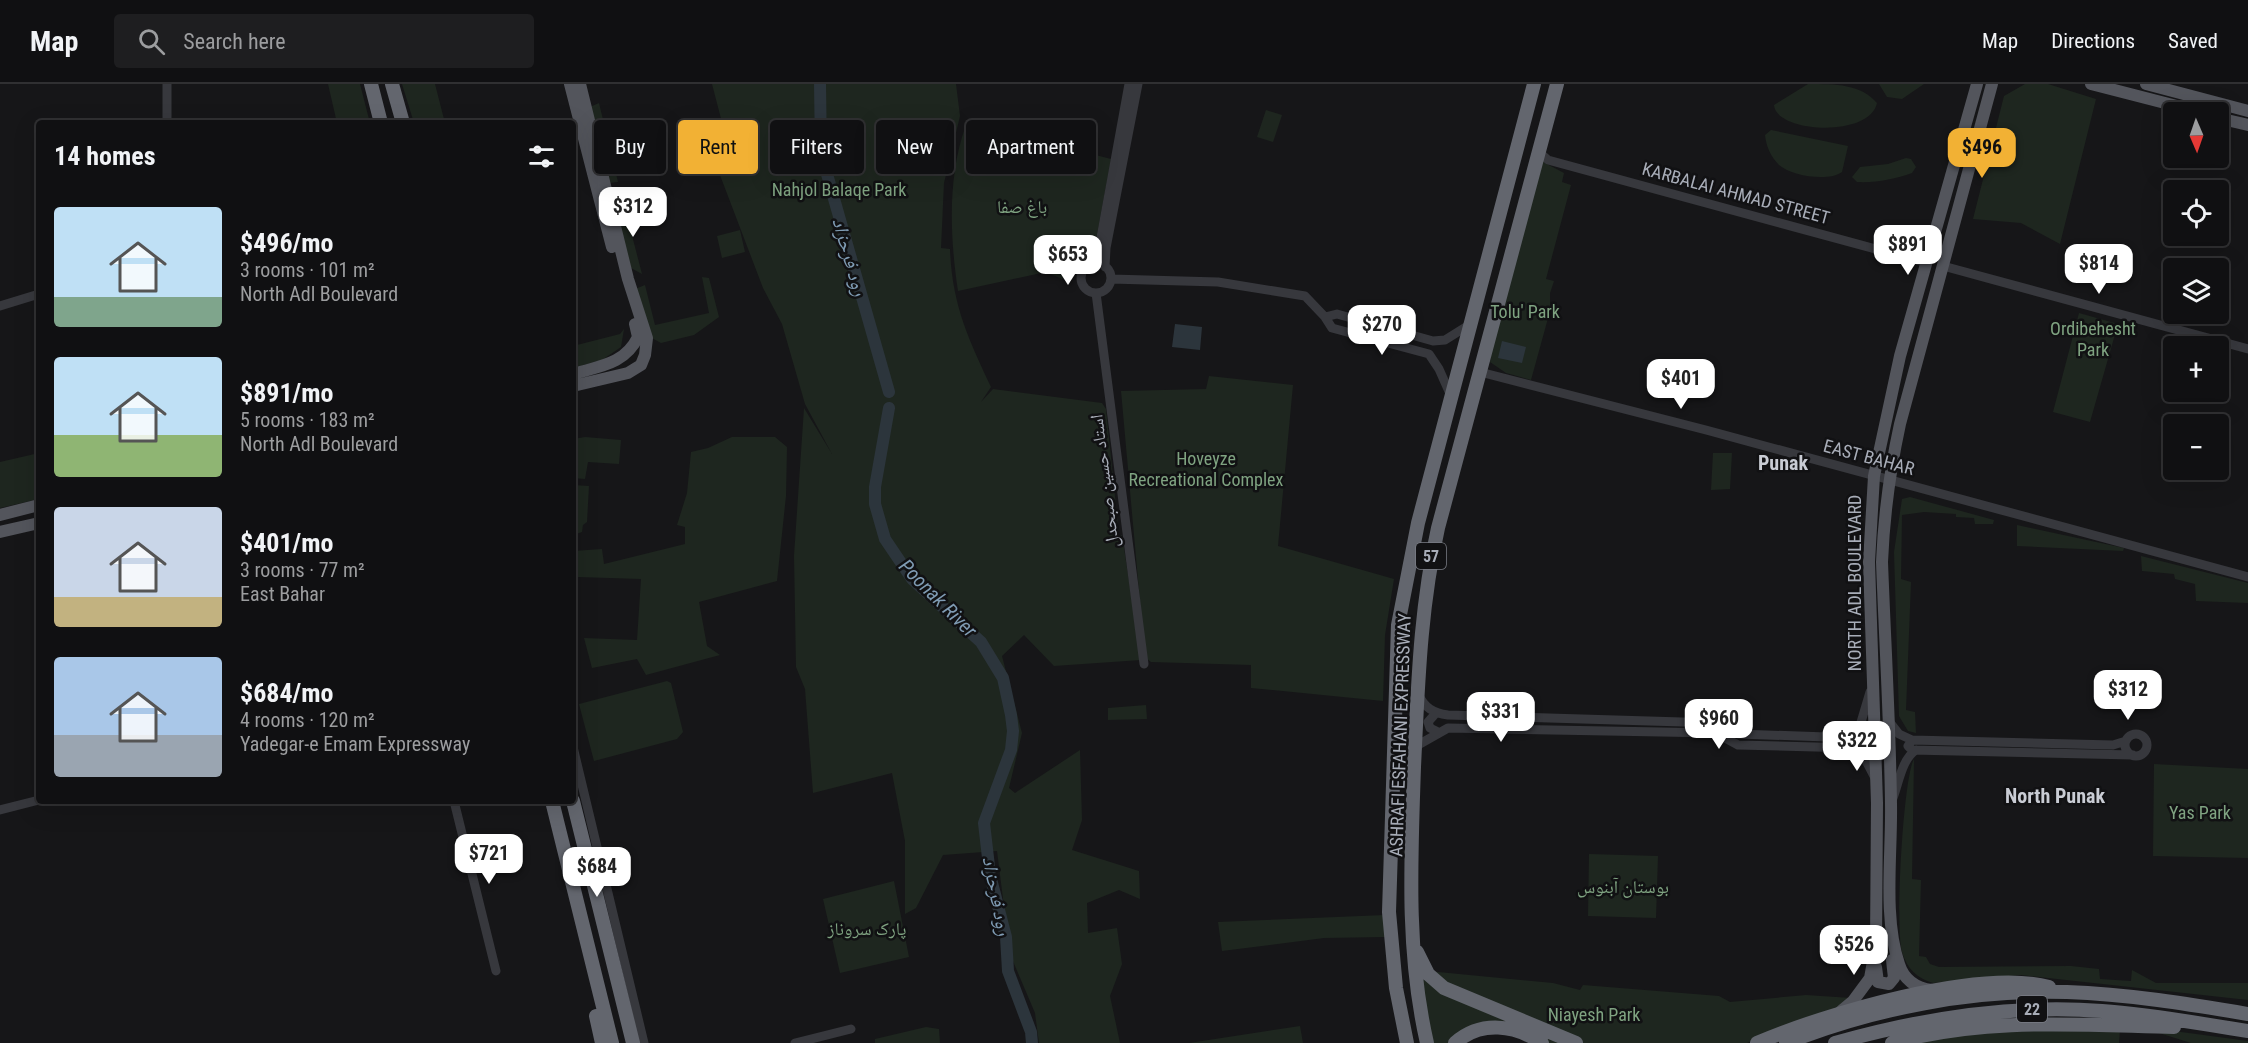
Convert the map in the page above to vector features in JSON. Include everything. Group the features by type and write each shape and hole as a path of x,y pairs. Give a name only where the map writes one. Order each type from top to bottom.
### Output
{"highway":[{"path":"371,84 380,120"},
{"path":"392,84 402,120"},
{"name":"ASHRAFI ESFAHANI EXPRESSWAY","path":"1407,1043 1396,988 1389,912 1398,625 1418,523 1534,84"},
{"name":"ASHRAFI ESFAHANI EXPRESSWAY","path":"1427,1043 1416,987 1411,934 1416,691 1420,631 1431,559 1479,372 1543,155 1557,84"},
{"path":"553,804 612,1043"},
{"path":"574,804 633,1043"},
{"path":"1411,934 1423,967 1444,988 1576,1043"},
{"path":"589,954 592,998 602,1043"},
{"path":"1757,1043 1840,1011 1940,990 2022,982 2067,992"},
{"name":"22","path":"1786,1043 1872,1015 1915,1006 2004,994 2067,992 2248,1014"},
{"name":"22","path":"1835,1043 1918,1022 2010,1010 2104,1011 2248,1032"},
{"path":"1401,1043 1403,1023"},
{"path":"1892,1043 1933,1034 2008,1026 2232,1028"},
{"path":"1455,1043 1471,1032 1494,1027 1516,1030 1542,1043"}],"main road":[{"path":"570,84 621,282 638,337 631,351 610,363 576,373"},
{"path":"576,385 614,377 640,365 645,355 646,338 628,279 580,84"},
{"path":"1991,89 2002,84"},
{"path":"2091,84 2163,102"},
{"path":"2146,84 2248,111"},
{"name":"NORTH ADL BOULEVARD","path":"1840,1011 1853,1001 1870,978 1876,945 1876,782 1869,562 1874,476 1900,356 1975,87"},
{"name":"NORTH ADL BOULEVARD","path":"1940,990 1923,989 1906,978 1899,964 1892,936 1891,803 1882,561 1888,480 1900,424 1991,89"},
{"path":"2229,121 2248,125"},
{"path":"610,363 614,377"},
{"path":"0,515 36,506"},
{"path":"0,532 36,523"},
{"path":"1876,945 1876,978 1880,984 1889,984 1894,974 1892,936"},
{"path":"2222,1010 2248,1009"}],"street":[{"path":"167,84 167,120"},
{"path":"1111,279 1104,290 1096,293 1085,289 1081,282 1083,270 1093,264 1100,243 1129,84"},
{"path":"1111,279 1105,267 1106,248 1138,84"},
{"name":"KARBALAI AHMAD STREET","path":"1543,155 1927,263"},
{"path":"1093,264 1105,267"},
{"path":"1943,266 2248,349"},
{"path":"1111,279 1218,282 1305,296 1332,328 1428,354 1435,351 1433,341"},
{"name":"استاد حسین صبحدل","path":"1096,293 1144,664"},
{"path":"0,306 36,295"},
{"path":"1325,317 1337,314 1433,341 1445,340 1469,325"},
{"path":"1428,354 1439,369 1451,396"},
{"name":"EAST BAHAR","path":"1479,372 2248,577"},
{"path":"1851,738 1859,729 1872,687"},
{"path":"1415,758 1418,745 1448,728 1716,733 1737,745 1852,748 1858,745 1851,738 1738,734 1716,723 1436,713 1422,702 1416,691"},
{"path":"1436,713 1428,722 1430,728 1438,732"},
{"path":"1888,720 1899,734 1914,746 2133,755 2145,751 2146,740 2136,734 2126,741 2113,745 1914,746"},
{"path":"2126,741 2125,748 2133,755"},
{"path":"1891,803 1914,746"},
{"path":"1852,748 1864,757 1876,782"},
{"path":"576,760 644,1043"},
{"path":"0,810 36,801"},
{"path":"455,804 496,971"},
{"path":"795,1043 850,1029"}],"green space":[{"path":"328,84 360,84 369,120 336,120"},
{"path":"402,84 435,84 444,120 413,120"},
{"name":"Nahjol Balaqe Park","path":"712,84 956,84 960,116 954,141 954,120 876,120 876,174 946,174 941,248 950,249 951,269 958,304 975,352 991,387 981,402 993,389 1102,403 1106,409 1119,535 1122,535 1141,660 1054,666 1024,635 1002,656 1022,733 1009,788 1015,793 1080,750 1082,820 1072,850 1139,871 1140,899 1119,890 1087,903 1088,933 1117,928 1122,964 1110,996 1120,1043 1039,1043 1035,1013 1010,954 997,851 943,855 916,908 905,914 905,841 892,773 813,793 805,689 796,667 794,556 804,408 832,454 805,404 782,324 763,288 720,174 758,174 758,120 721,120"},
{"path":"1808,84 1847,86 1863,92 1877,103 1871,114 1858,122 1842,126 1824,128 1806,126 1790,121 1779,114 1774,105"},
{"path":"1879,84 1924,84 1902,99 1887,97"},
{"path":"2025,84 2048,84 2096,99 2060,244 2021,223 1973,219 2004,96"},
{"path":"599,103 603,120 594,120 594,123 590,107"},
{"path":"1266,110 1282,115 1273,142 1257,137"},
{"name":"باغ صفا","path":"966,125 966,174 1096,174 1096,155 1111,159 1094,251 1062,279 1046,272 958,291 953,250 952,208 960,145"},
{"path":"1771,130 1848,146 1842,172 1828,177 1819,177 1801,175 1785,169 1776,162 1768,147 1765,135"},
{"path":"1906,158 1911,159 1916,167 1912,173 1871,182 1857,182 1852,177 1860,167 1888,164"},
{"name":"Tolu' Park","path":"1543,162 1564,173 1562,182 1571,185 1546,279 1554,281 1550,293 1550,311 1531,380 1506,373 1490,362 1495,331"},
{"path":"607,174 616,174 618,182 609,183"},
{"path":"621,193 642,274 631,268 613,199"},
{"path":"740,230 745,252 722,258 717,236"},
{"path":"702,277 709,278 719,317 694,335 661,343 650,337 635,289 645,285 655,325 709,313"},
{"name":"Ordibehesht Park","path":"2079,313 2118,324 2090,422 2053,412"},
{"path":"624,329 621,347 602,360 576,367 576,345 620,334"},
{"name":"Hoveyze Recreational Complex","path":"1209,376 1293,385 1278,546 1394,579 1385,635 1383,701 1251,688 1251,665 1151,662 1145,657 1121,391 1206,389"},
{"path":"732,437 775,437 787,447 786,496 777,581 699,602 707,646 720,655 646,675 637,659 592,668 584,638 637,640 641,579 578,577 576,583 576,551 602,549 604,564 685,544 685,527 677,525 687,493 691,452 708,448"},
{"path":"576,438 621,440 619,464 588,462 585,479 576,478"},
{"path":"1713,453 1732,453 1730,489 1711,490"},
{"path":"36,454 36,500 0,508 0,462"},
{"path":"576,485 589,486 587,522 583,525 582,532 576,534"},
{"path":"1910,497 1994,520 1993,524 1975,524 1974,518 1956,517 1956,514 1924,512 1902,515 1901,579 1911,582 1906,710 1915,712 1916,733 1908,731 1899,716 1894,552 1902,499"},
{"path":"2017,525 2124,548 2123,551 2017,546"},
{"path":"2141,556 2248,583 2248,603 2196,601 2195,584 2175,579 2174,574 2142,571"},
{"path":"667,681 671,683 683,732 677,739 594,761 579,704"},
{"path":"1146,705 1147,719 1108,720 1108,708"},
{"path":"1914,759 1912,879 1921,880 1919,956 1926,957 1930,964 1939,967 2071,966 2099,969 2100,979 2131,981 2132,970 2156,983 2248,983 2248,1000 2021,975 1933,983 1917,975 1910,968 1902,952 1899,915 1906,794"},
{"name":"Yas Park","path":"2154,764 2248,769 2248,858 2153,856"},
{"name":"بوستان آبنوس","path":"1589,854 1658,856 1656,918 1588,916"},
{"name":"پارک سروناز","path":"894,881 909,957 840,973 823,899"},
{"path":"1385,915 1385,937 1324,938 1222,951 1218,922"},
{"path":"1420,964 1425,974 1570,1043 1546,1043 1511,1027 1452,1043 1430,1043"},
{"name":"Niayesh Park","path":"1428,971 1553,983 1580,990 1583,985 1719,996 1730,1002 1806,995 1851,998 1833,1010 1747,1043 1581,1043 1458,993"},
{"path":"1300,1026 1303,1043 1189,1043"},
{"path":"926,1027 939,1029 940,1043 875,1043 875,1039"},
{"path":"2001,1029 2120,1030 2119,1043 1903,1043"},
{"path":"2159,1029 2248,1041 2248,1043 2191,1043 2159,1033"}],"shaded area":[{"path":"1175,324 1202,327 1200,350 1172,347"},
{"path":"1502,341 1526,347 1522,363 1498,358"}],"waterway":[{"name":"رود فرحزاد","path":"820,84 821,153 889,392"},
{"name":"Poonak River","path":"889,408 875,487 875,504 885,539 912,579 981,642 1003,678 1013,731 1011,750 984,823 990,875 1006,937 1008,971 1031,1032 1032,1043"}],"district":[{"name":"Punak","path":"1783,463"},
{"name":"North Punak","path":"2055,796"}]}
